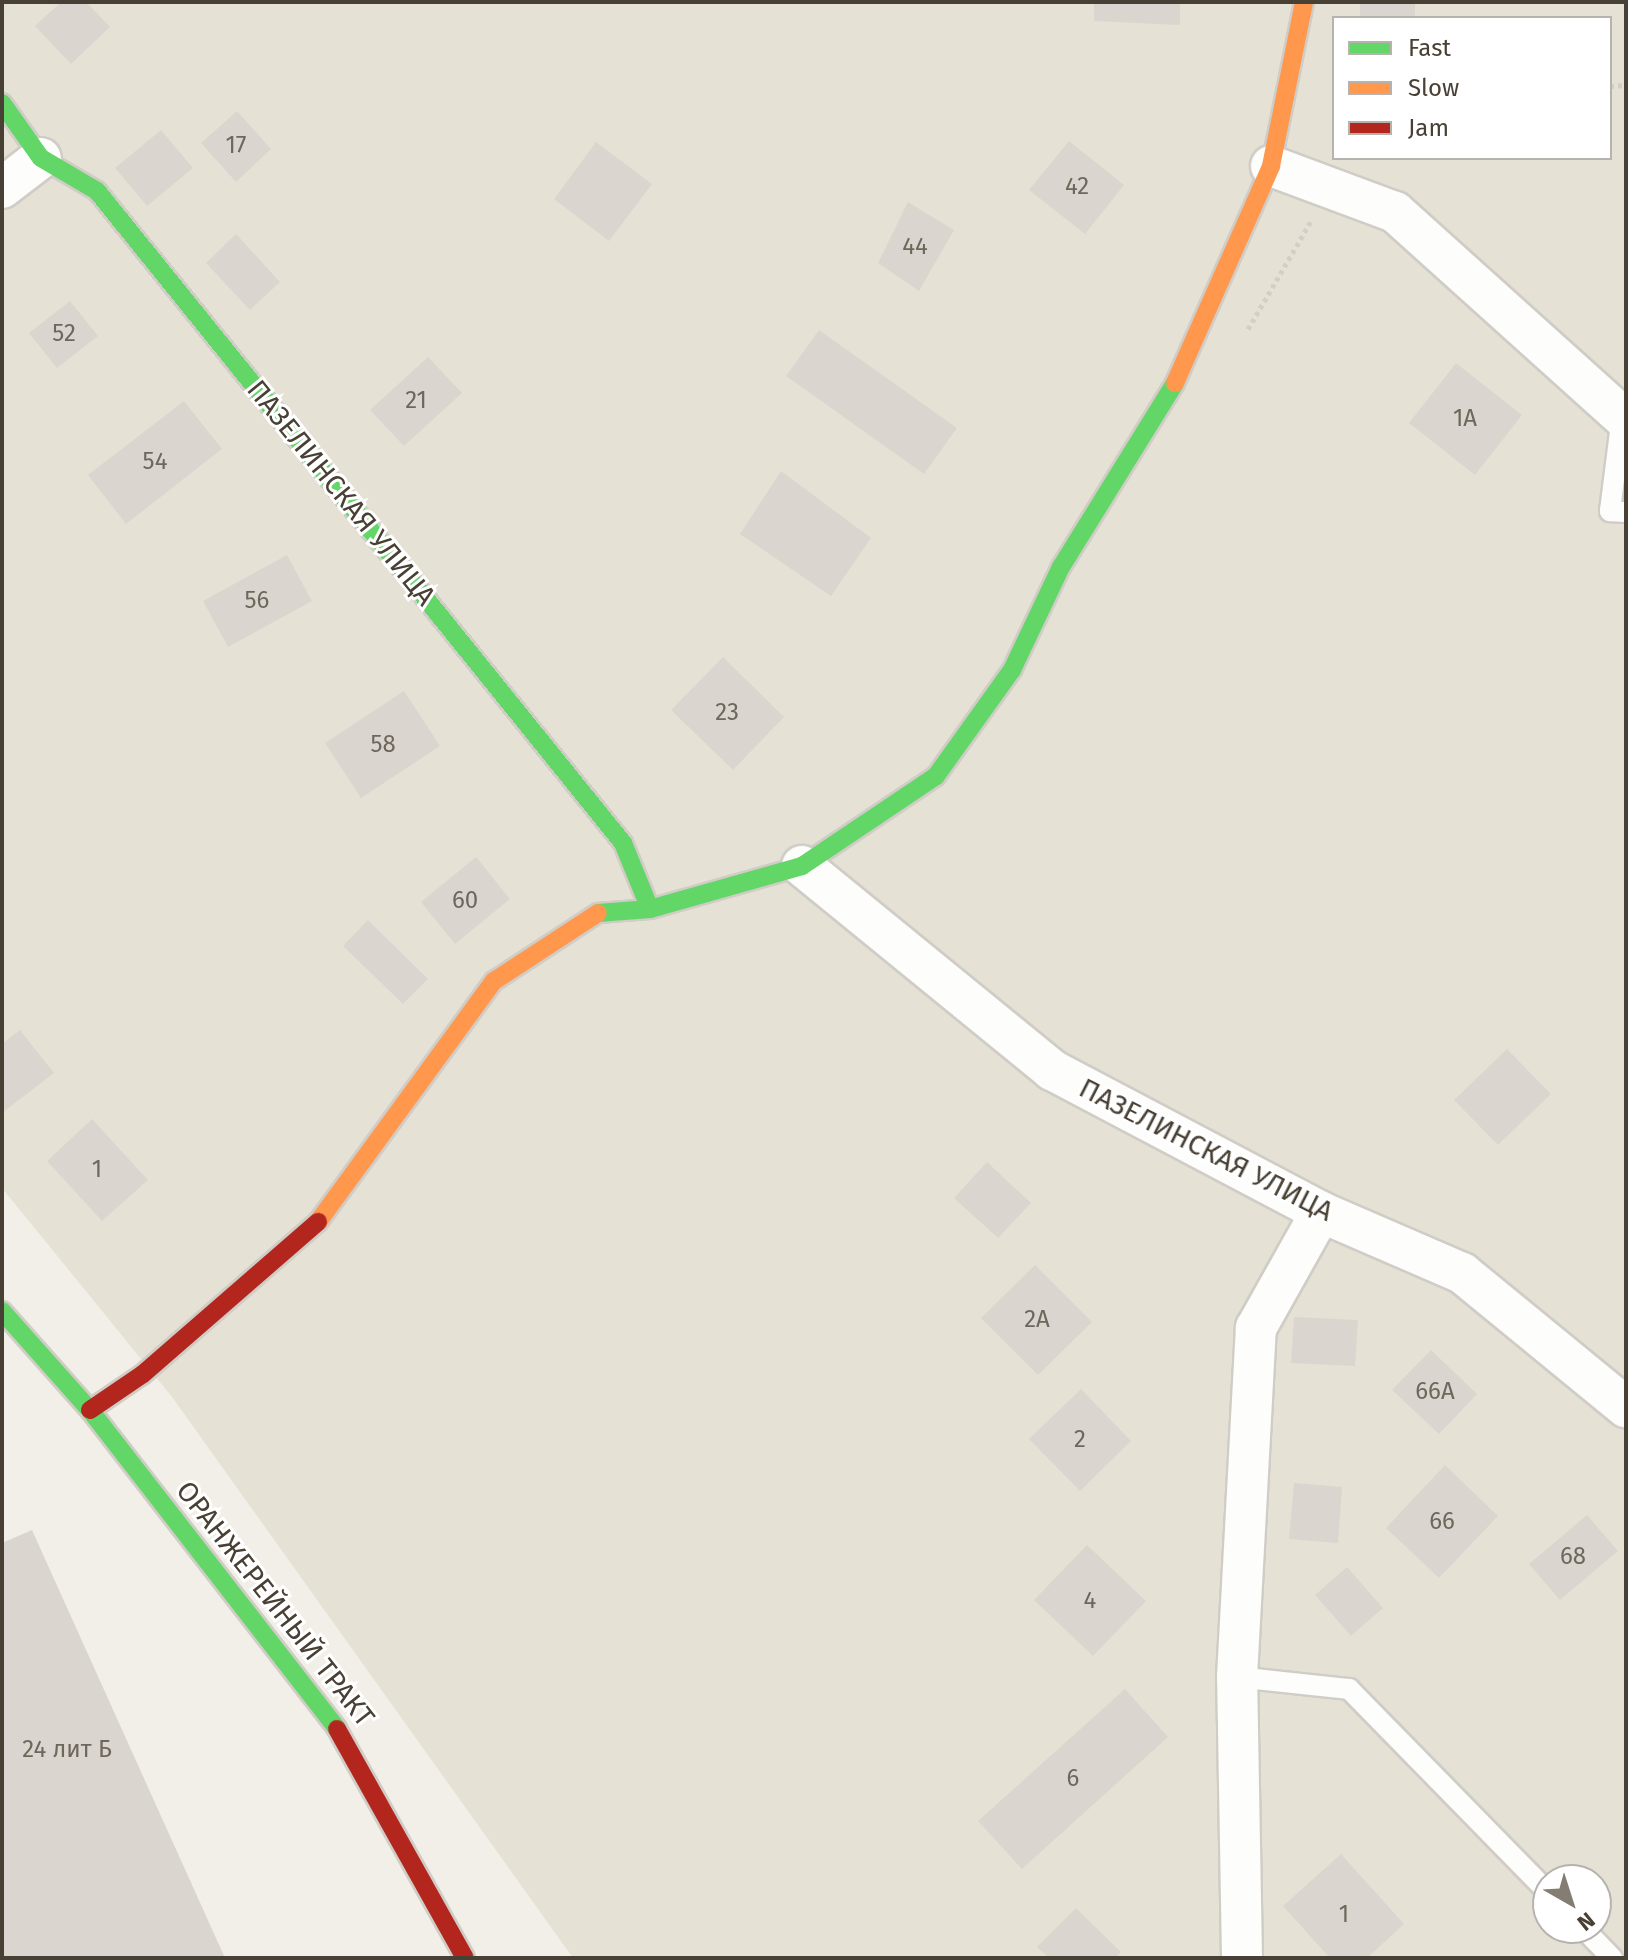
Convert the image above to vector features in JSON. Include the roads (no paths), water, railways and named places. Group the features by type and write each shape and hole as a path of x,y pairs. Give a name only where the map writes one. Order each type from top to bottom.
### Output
{"street":[{"path":"90,1410 143,1374 337,1205 433,1055 494,981 598,913 650,909 802,866 936,776 1012,670 1061,567 1172,390 1271,166 1304,2"},
{"name":"ПАЗЕЛИНСКАЯ УЛИЦА","path":"2,103 41,158 97,191 623,843 650,909"},
{"path":"2,188 41,158"},
{"path":"1271,166 1395,212 1624,418"},
{"name":"ПАЗЕЛИНСКАЯ УЛИЦА","path":"802,866 1052,1070 1321,1212 1462,1273 1626,1407"},
{"path":"1242,1958 1237,1677 1256,1328 1321,1212"},
{"name":"ОРАНЖЕРЕЙНЫЙ ТРАКТ","path":"2,1311 90,1410 355,1753 465,1958"}],"lane":[{"path":"1624,418 1610,511 1626,512"},
{"path":"1237,1677 1349,1689 1532,1876"}]}
